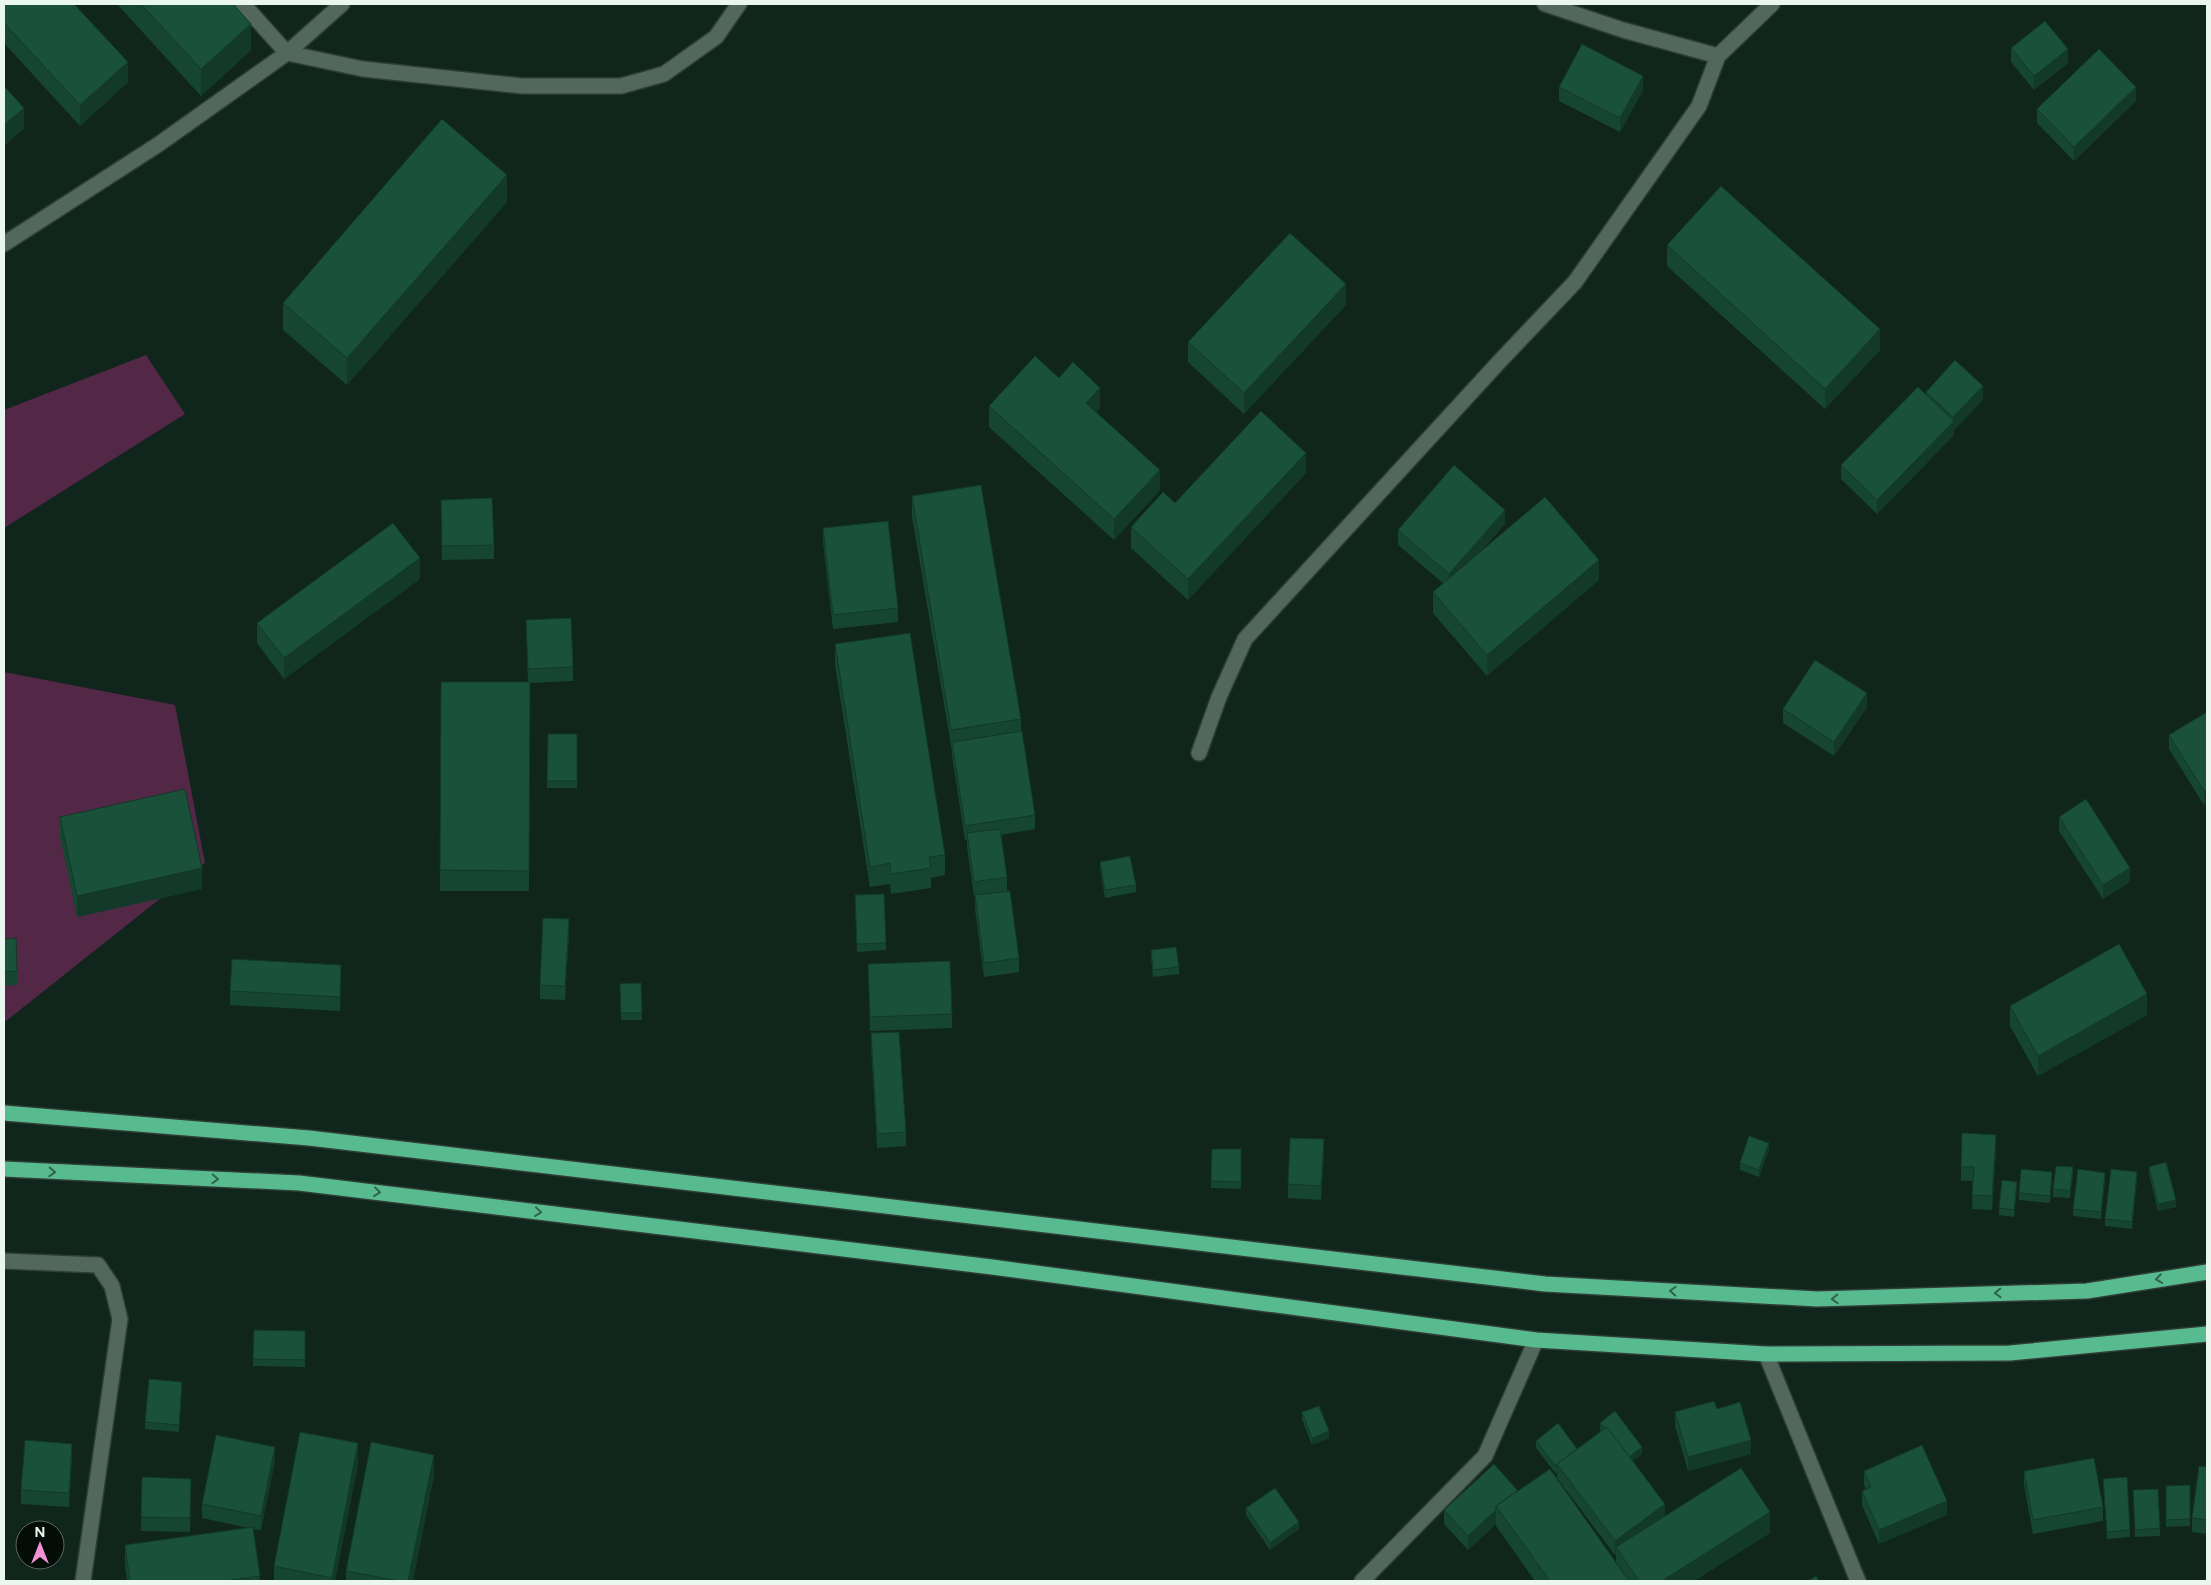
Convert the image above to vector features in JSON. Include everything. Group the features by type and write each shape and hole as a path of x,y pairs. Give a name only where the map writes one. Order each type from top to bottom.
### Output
{"highway":[{"path":"4,1112 309,1138 1545,1284 1817,1299 2087,1290 2207,1272"},
{"path":"4,1169 299,1183 1002,1268 1536,1340 1766,1354 2010,1352 2207,1334"}],"street":[{"path":"243,4 287,53 363,69 522,86 621,86 664,74 716,37 739,4"},
{"path":"4,244 160,144 287,53 342,4"},
{"path":"1545,4 1623,30 1718,56"},
{"path":"1199,753 1219,697 1245,639 1575,282 1698,106 1718,56 1772,4"},
{"path":"4,1261 98,1265 112,1286 120,1319 83,1581"},
{"path":"1362,1581 1485,1456 1536,1340"},
{"path":"1766,1354 1858,1581"}],"shaded area":[{"path":"146,355 185,414 4,528 4,410"},
{"path":"4,672 175,705 205,863 6,1021 4,1021"}],"building":[{"path":"4,4 74,4 128,62 80,105 4,23"},
{"path":"141,4 233,4 251,24 201,69"},
{"path":"2045,21 2068,49 2034,76 2011,48"},
{"path":"1582,44 1643,76 1620,118 1559,87"},
{"path":"2099,49 2136,87 2074,147 2037,109"},
{"path":"4,86 24,108 4,125"},
{"path":"442,119 507,175 347,358 283,303"},
{"path":"1721,186 1880,329 1825,389 1667,245"},
{"path":"1290,233 1346,284 1244,393 1188,342"},
{"path":"1035,356 1059,378 1073,362 1100,388 1086,403 1160,470 1114,519 989,406"},
{"path":"1955,360 1983,386 1953,417 1926,392"},
{"path":"1918,387 1954,421 1877,500 1841,465"},
{"path":"1261,411 1306,453 1188,579 1131,527 1163,492 1175,503"},
{"path":"1454,465 1505,510 1449,574 1398,530"},
{"path":"981,485 1021,719 951,730 912,496"},
{"path":"1545,497 1599,560 1487,655 1433,592"},
{"path":"492,498 494,545 442,546 441,500"},
{"path":"888,521 898,608 833,615 823,528"},
{"path":"393,523 420,558 284,658 257,623"},
{"path":"571,618 573,667 528,669 526,620"},
{"path":"910,633 945,855 929,857 931,868 891,874 890,863 870,867 835,644"},
{"path":"1815,660 1867,693 1834,742 1783,709"},
{"path":"441,682 530,682 529,871 440,870"},
{"path":"2207,712 2207,789 2204,791 2169,735"},
{"path":"1022,731 1035,815 965,826 952,742"},
{"path":"548,734 577,734 577,781 547,781"},
{"path":"185,789 202,868 77,896 60,817"},
{"path":"2086,799 2130,868 2103,885 2059,817"},
{"path":"1000,829 1007,877 974,882 967,833"},
{"path":"1130,856 1136,885 1105,890 1100,862"},
{"path":"1010,891 1019,958 984,963 975,895"},
{"path":"884,894 886,943 857,944 855,895"},
{"path":"543,918 569,919 565,986 540,985"},
{"path":"16,938 17,971 4,972 4,939"},
{"path":"2119,944 2147,994 2038,1056 2010,1006"},
{"path":"1176,947 1179,967 1153,970 1151,950"},
{"path":"232,959 341,965 340,997 230,991"},
{"path":"950,961 952,1014 870,1017 868,964"},
{"path":"641,983 642,1013 621,1013 620,984"},
{"path":"899,1032 906,1132 877,1134 871,1033"},
{"path":"1962,1133 1996,1135 1992,1196 1972,1195 1974,1167 1961,1167"},
{"path":"1749,1136 1769,1143 1759,1170 1740,1163"},
{"path":"1290,1138 1324,1139 1321,1186 1288,1184"},
{"path":"1212,1149 1241,1149 1241,1182 1211,1181"},
{"path":"2166,1162 2176,1200 2158,1204 2149,1167"},
{"path":"2056,1166 2073,1167 2070,1191 2053,1189"},
{"path":"2021,1169 2052,1172 2050,1196 2019,1193"},
{"path":"2078,1169 2105,1173 2101,1212 2073,1209"},
{"path":"2111,1169 2137,1172 2132,1222 2105,1219"},
{"path":"2002,1180 2017,1182 2014,1210 1999,1208"},
{"path":"254,1330 305,1331 305,1360 253,1359"},
{"path":"149,1379 182,1382 179,1425 145,1422"},
{"path":"1714,1401 1717,1409 1740,1402 1751,1440 1688,1457 1675,1412"},
{"path":"1319,1406 1329,1431 1312,1438 1302,1412"},
{"path":"1615,1411 1642,1447 1629,1457 1607,1427 1605,1429 1600,1423"},
{"path":"1558,1423 1577,1449 1556,1466 1536,1441"},
{"path":"1607,1427 1665,1504 1615,1541 1557,1464"},
{"path":"300,1432 358,1443 332,1578 274,1566"},
{"path":"216,1435 275,1447 261,1516 202,1504"},
{"path":"25,1440 72,1444 69,1493 21,1490"},
{"path":"371,1442 434,1455 408,1581 346,1571"},
{"path":"1922,1445 1947,1501 1879,1530 1862,1491 1871,1487 1864,1471"},
{"path":"2094,1458 2103,1507 2033,1520 2024,1471"},
{"path":"1494,1464 1518,1491 1496,1506 1496,1510 1468,1536 1444,1510"},
{"path":"2199,1466 2207,1467 2207,1520 2192,1518"},
{"path":"1741,1468 1770,1512 1662,1581 1639,1581 1616,1547"},
{"path":"1550,1469 1629,1581 1550,1581 1496,1506"},
{"path":"142,1477 191,1479 190,1518 141,1517"},
{"path":"2127,1477 2130,1530 2107,1532 2103,1479"},
{"path":"2190,1485 2190,1519 2166,1520 2166,1486"},
{"path":"1275,1488 1299,1522 1270,1543 1246,1508"},
{"path":"2158,1489 2160,1528 2135,1530 2133,1490"},
{"path":"253,1527 260,1576 224,1581 130,1581 125,1545"},
{"path":"1816,1576 1819,1581 1808,1581"}]}
